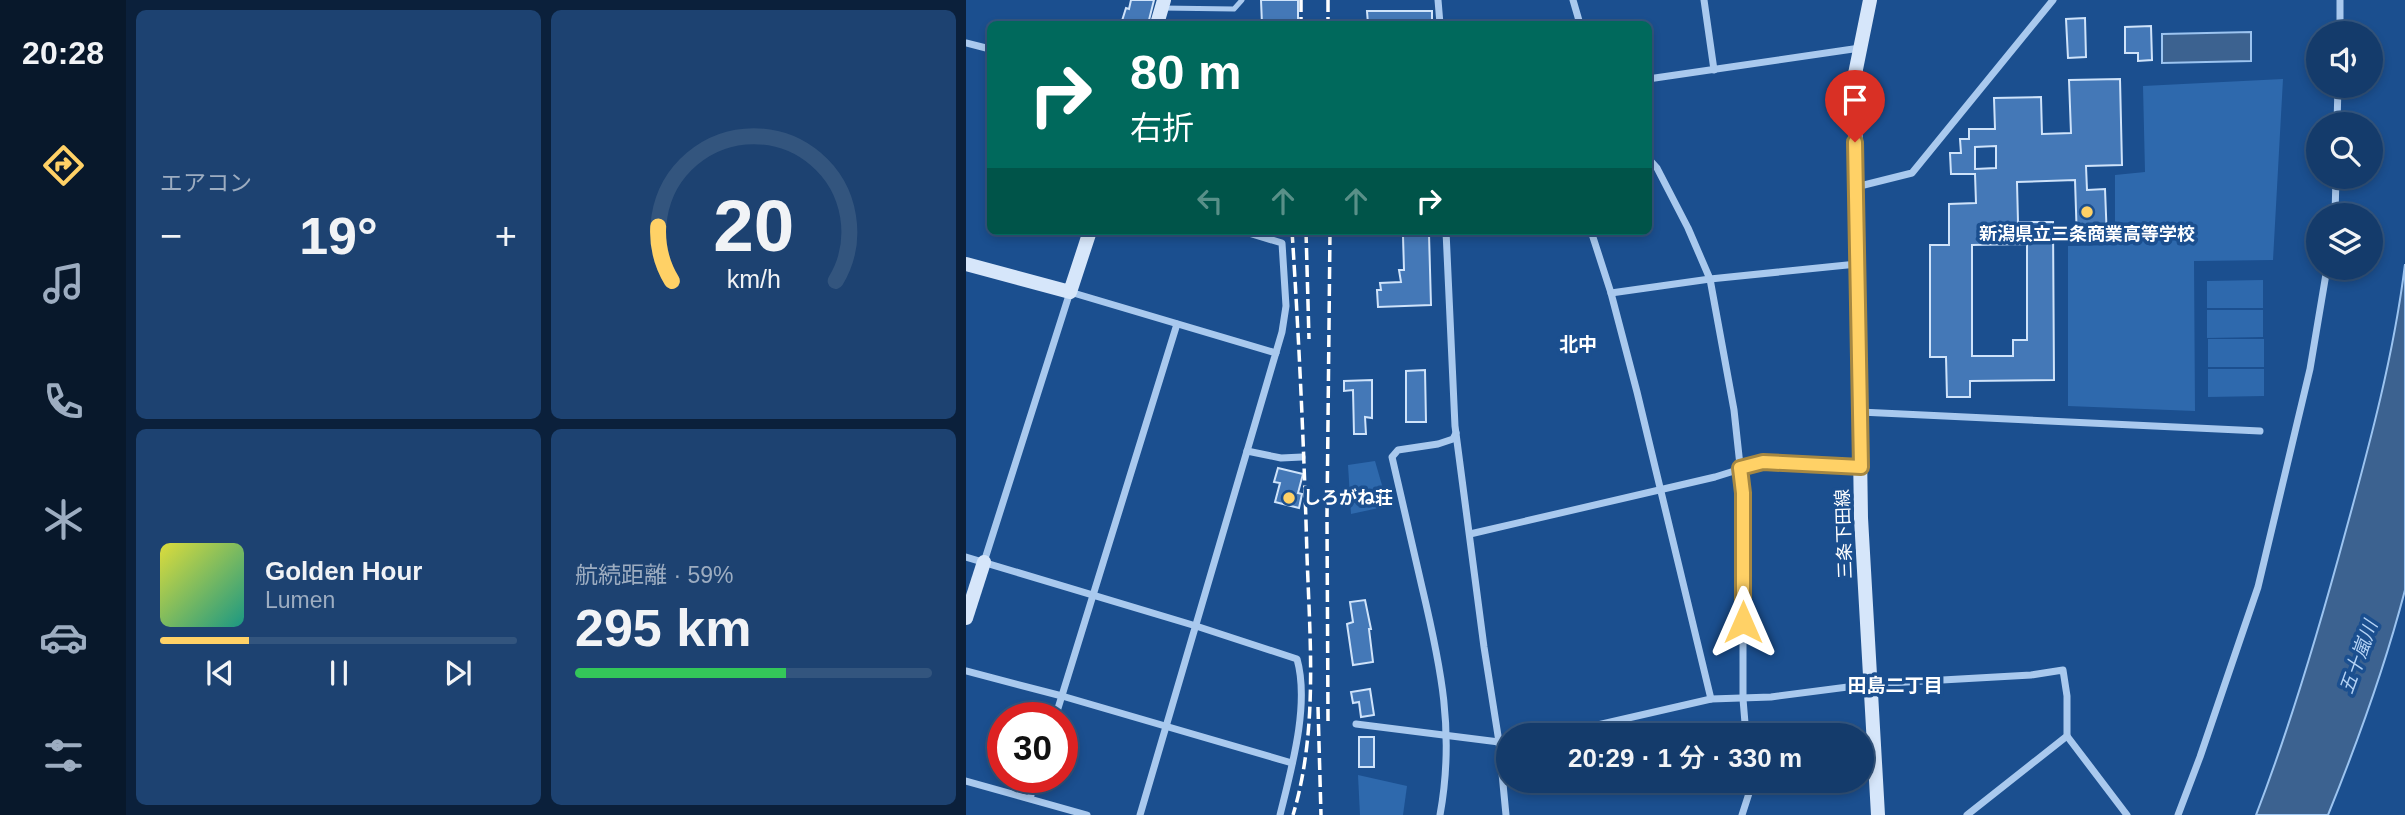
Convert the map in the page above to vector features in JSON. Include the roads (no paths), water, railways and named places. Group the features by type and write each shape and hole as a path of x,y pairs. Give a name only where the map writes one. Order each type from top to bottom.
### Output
{"main road":[{"name":"三条下田線","path":"1870,0 1855,74 1856,187 1861,518 1878,815"},
{"path":"1158,21 1163,4"},
{"path":"966,264 1070,292 1089,235"},
{"path":"966,618 984,562"}],"street":[{"path":"1438,0 1440,21"},
{"path":"1573,0 1579,21"},
{"path":"1704,0 1714,70"},
{"path":"1856,187 1912,173 2053,0"},
{"path":"2340,0 2340,21"},
{"path":"966,43 987,48"},
{"path":"1652,78 1860,48"},
{"path":"1652,162 1688,228 1710,279 1734,410 1743,493 1745,723"},
{"path":"1140,815 1276,354 1286,306 1282,243 1255,235"},
{"path":"1446,235 1456,433 1496,723"},
{"path":"1592,235 1611,293 1655,463 1710,699"},
{"path":"1611,293 1710,279 1857,264"},
{"path":"2178,815 2258,587 2310,369 2324,280"},
{"path":"984,562 1070,292 1276,354"},
{"path":"1060,702 1177,324"},
{"path":"1860,412 2260,431"},
{"path":"1440,815 1446,785 1447,714 1440,665 1392,457 1398,450 1453,439 1456,433"},
{"path":"1247,451 1281,458 1302,457"},
{"path":"1471,534 1715,477 1763,462 1861,467"},
{"path":"966,557 1297,659 1301,672 1299,731 1280,815"},
{"path":"1606,723 1710,699 1743,699 1871,684 2031,675 2063,670 2067,696 2067,736 2127,815"},
{"path":"966,671 1292,763"},
{"path":"1356,724 1496,742"},
{"path":"1967,815 2067,736"},
{"path":"966,781 1087,815"},
{"path":"1030,798 1032,793"},
{"path":"1504,793 1506,815"},
{"path":"1742,815 1749,793"}],"lane":[{"path":"1163,4 1234,9 1242,0"}],"water":[{"path":"2251,32 2251,61 2162,63 2162,34"},
{"name":"五十嵐川","path":"2405,264 2405,590 2370,704 2328,815 2256,815 2305,674 2355,497 2388,365"}],"railway":[{"path":"1301,0 1301,21"},
{"path":"1328,0 1328,21"},
{"path":"1292,235 1303,434 1310,653 1306,751 1293,815"},
{"path":"1306,235 1309,339"},
{"path":"1328,721 1330,235"},
{"path":"1318,707 1321,815"}],"place":[{"name":"新潟県立三条商業高等学校","path":"2087,212"},
{"name":"しろがね荘","path":"1289,498"}],"district":[{"name":"北中","path":"1578,344"},
{"name":"田島二丁目","path":"1895,685"}]}
